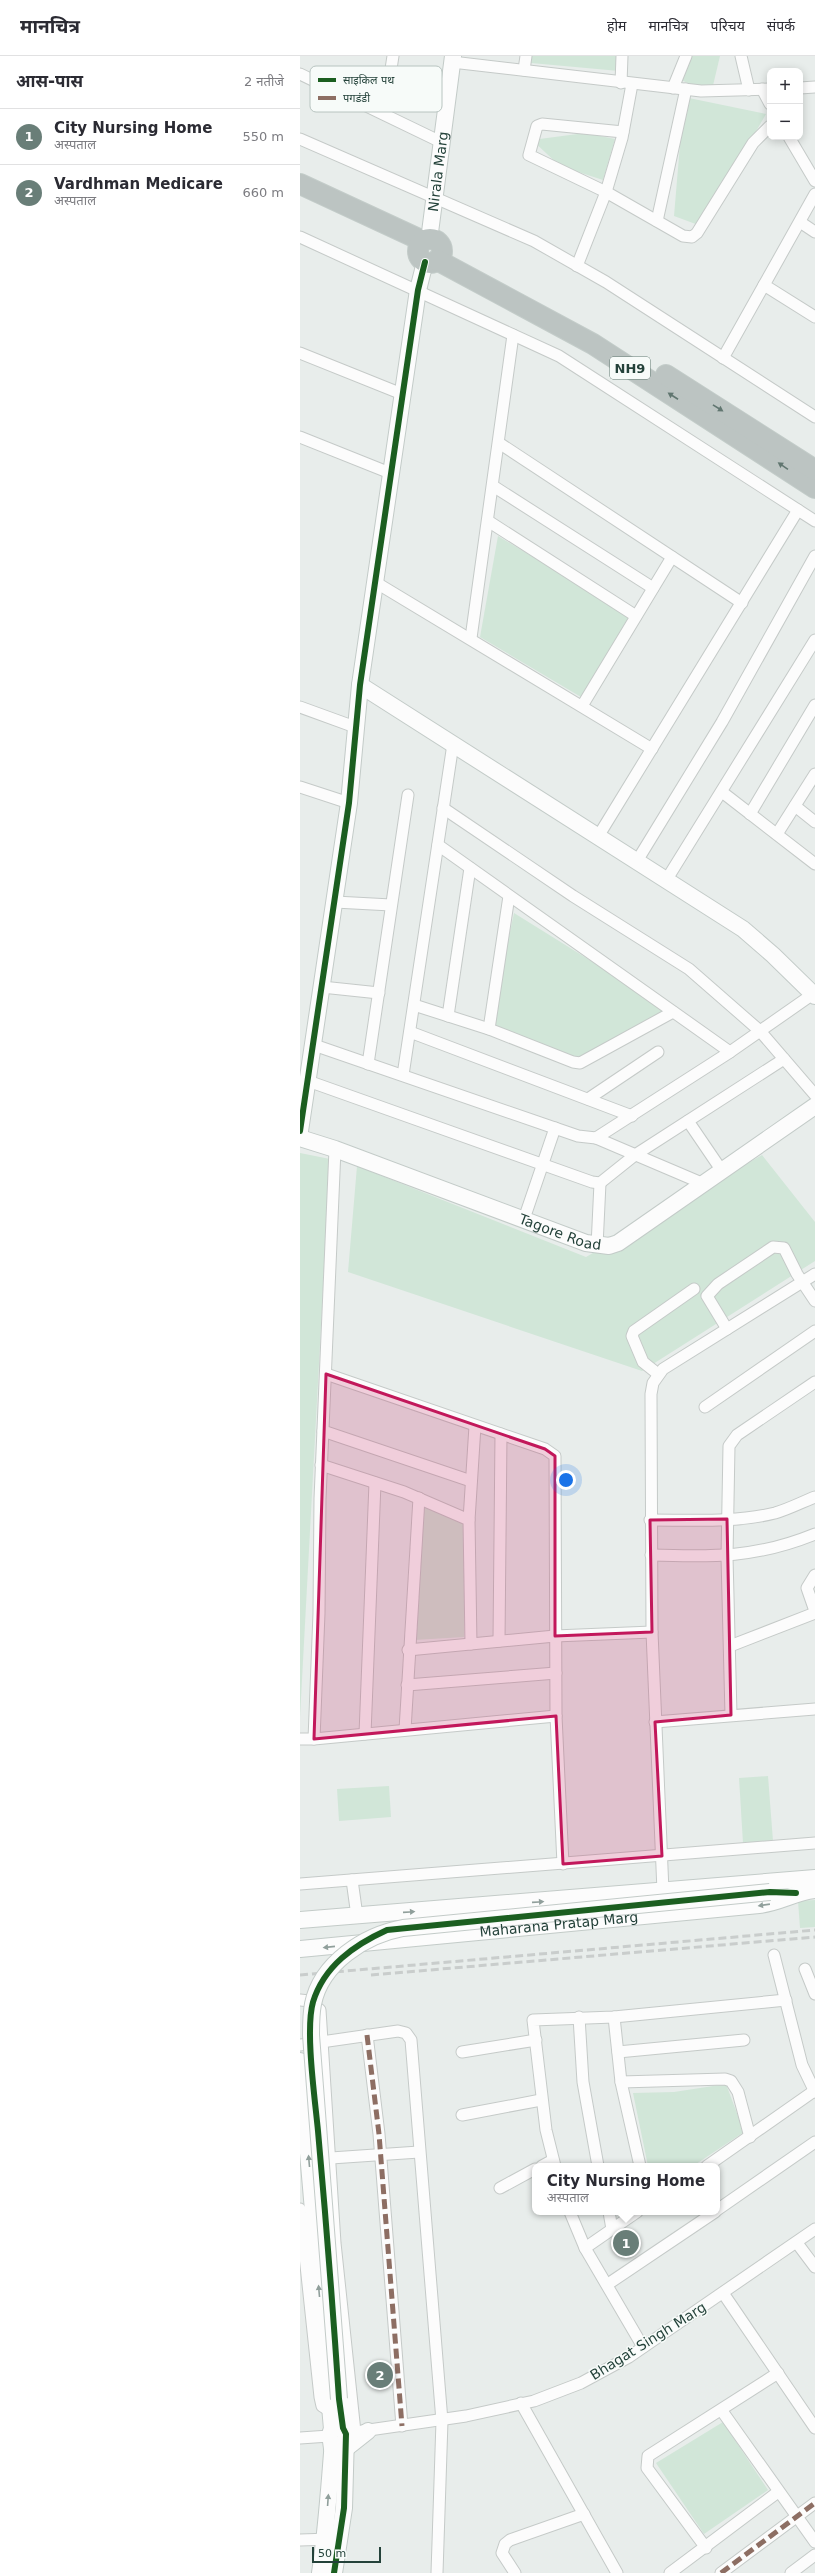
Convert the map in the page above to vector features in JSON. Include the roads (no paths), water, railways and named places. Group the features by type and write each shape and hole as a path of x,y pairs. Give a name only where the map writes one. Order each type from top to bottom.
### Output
{"highway":[{"name":"NH9","path":"300,184 429,251 597,331 815,470"},
{"name":"NH9","path":"300,198 429,251 592,344 815,488"}],"street":[{"path":"391,66 393,56"},
{"path":"524,70 526,56"},
{"path":"577,266 606,192 623,132 626,84 622,56"},
{"path":"673,88 686,56"},
{"path":"741,56 748,90"},
{"path":"452,59 626,84 686,89 766,89"},
{"name":"Nirala Marg","path":"300,1131 349,803 360,685 390,473 418,290 429,251 434,196 452,59"},
{"path":"300,74 310,79"},
{"path":"803,88 815,87"},
{"path":"657,221 686,89"},
{"path":"380,112 441,142"},
{"path":"623,132 542,124 537,126 529,150 529,155 606,192 683,236 692,237 697,234 753,143 767,129"},
{"path":"300,139 434,196 534,241 606,282 815,417"},
{"path":"791,140 815,181"},
{"path":"723,358 815,194"},
{"path":"800,222 815,232"},
{"path":"300,237 418,290 558,356 815,521"},
{"path":"764,285 815,317"},
{"path":"471,638 513,335"},
{"path":"300,353 402,394"},
{"path":"300,437 390,473"},
{"path":"499,443 742,603"},
{"path":"493,486 654,588"},
{"path":"599,835 798,510"},
{"path":"488,521 636,616"},
{"path":"582,706 672,556"},
{"path":"637,860 722,722 815,556"},
{"path":"375,582 471,638 652,749"},
{"path":"667,879 813,647"},
{"path":"360,685 599,835 743,929 773,955 814,995 730,1052 596,1138"},
{"path":"750,814 815,705"},
{"path":"300,707 355,728"},
{"path":"403,1076 453,744"},
{"path":"777,834 815,774"},
{"path":"300,787 349,803"},
{"path":"722,792 815,864"},
{"path":"368,1064 408,795"},
{"path":"795,806 815,822"},
{"path":"443,808 574,896 689,969 760,1032 815,1095"},
{"path":"438,845 730,1052"},
{"path":"448,1016 470,868"},
{"path":"489,1029 509,896"},
{"path":"334,902 391,905"},
{"path":"322,987 379,993"},
{"path":"414,1005 489,1029 573,1062 580,1063 673,1012"},
{"path":"410,1032 632,1116"},
{"path":"314,1045 578,1136 596,1138 704,1184"},
{"path":"588,1099 658,1052"},
{"path":"308,1081 592,1182 600,1183 635,1155 784,1059"},
{"name":"Tagore Road","path":"300,1138 335,1149 597,1246 609,1246 618,1243 815,1106"},
{"path":"688,1121 722,1171"},
{"path":"524,1219 555,1128"},
{"path":"314,1739 319,1614 323,1431 335,1149"},
{"path":"597,1246 600,1183"},
{"path":"728,1329 707,1296 718,1284 773,1247 784,1248 802,1283 815,1301"},
{"path":"664,1891 652,1632 650,1394 658,1374 815,1274"},
{"path":"658,1374 643,1362 632,1336 634,1332 694,1289"},
{"path":"705,1407 815,1332"},
{"path":"326,1374 545,1449 555,1456 556,1716 563,1864"},
{"path":"731,1715 726,1557 727,1454 732,1439 813,1387"},
{"path":"471,1644 469,1520 475,1426"},
{"path":"323,1431 471,1481"},
{"path":"499,1641 501,1434"},
{"path":"322,1466 419,1498 469,1520"},
{"path":"365,1734 375,1483"},
{"path":"650,1520 727,1519 775,1513 815,1496"},
{"path":"405,1730 408,1650 419,1498"},
{"path":"651,1556 726,1557 783,1547 815,1534"},
{"path":"730,1646 815,1612 807,1588 815,1575"},
{"path":"408,1650 555,1636 652,1632"},
{"path":"407,1685 556,1673"},
{"path":"655,1722 815,1709"},
{"path":"300,1738 314,1739 556,1716"},
{"path":"300,1884 815,1843"},
{"name":"Maharana Pratap Marg","path":"300,1920 815,1878"},
{"path":"352,1880 357,1916"},
{"name":"Maharana Pratap Marg","path":"300,1950 389,1940 772,1904 796,1894 815,1890"},
{"path":"332,2403 311,2035 313,2003 322,1982 333,1967 356,1946 371,1937 397,1928 770,1892 796,1894"},
{"path":"386,1913 389,1940"},
{"path":"711,2163 814,2092 802,2065 774,1955"},
{"path":"805,1969 815,1994"},
{"path":"300,2000 310,2001 320,2010 330,2158 345,2432 344,2508 320,2573"},
{"path":"554,2163 542,2100 533,2020 579,2017 614,2017 786,2000"},
{"path":"579,2017 583,2082 597,2163"},
{"path":"614,2017 621,2082 639,2163"},
{"path":"300,2045 398,2031 406,2033 411,2040 442,2421 437,2573"},
{"path":"367,2035 381,2154 402,2426"},
{"path":"462,2052 536,2040"},
{"path":"618,2052 744,2040"},
{"path":"300,2061 332,2403 345,2432 344,2450"},
{"path":"621,2082 725,2079 731,2081 738,2092 750,2137"},
{"path":"462,2115 542,2100"},
{"path":"720,2208 815,2142"},
{"path":"330,2158 419,2152"},
{"path":"500,2188 532,2171"},
{"path":"300,2209 320,2398 322,2406 332,2403"},
{"path":"571,2215 586,2248 643,2347"},
{"path":"610,2215 612,2229"},
{"path":"586,2248 633,2215"},
{"path":"608,2284 710,2215"},
{"name":"Bhagat Singh Marg","path":"300,2438 442,2421 521,2404 552,2395 581,2383 643,2347 797,2243 815,2229"},
{"path":"797,2243 815,2267"},
{"path":"723,2293 815,2428"},
{"path":"706,2548 647,2468 646,2462 651,2453 722,2411 778,2373"},
{"path":"521,2404 617,2573"},
{"path":"722,2411 778,2492 815,2542"},
{"path":"334,2573 332,2448 345,2432"},
{"path":"670,2573 706,2548 778,2492"},
{"path":"721,2573 815,2502"},
{"path":"515,2573 502,2553 505,2544 510,2540 584,2514"},
{"path":"300,2540 333,2539"},
{"path":"791,2573 815,2555"}],"railway":[{"path":"300,1975 815,1930"},
{"path":"371,1975 815,1937"}],"place":[{"name":"City Nursing Home","path":"626,2243"},
{"name":"Vardhman Medicare","path":"380,2375"}]}
